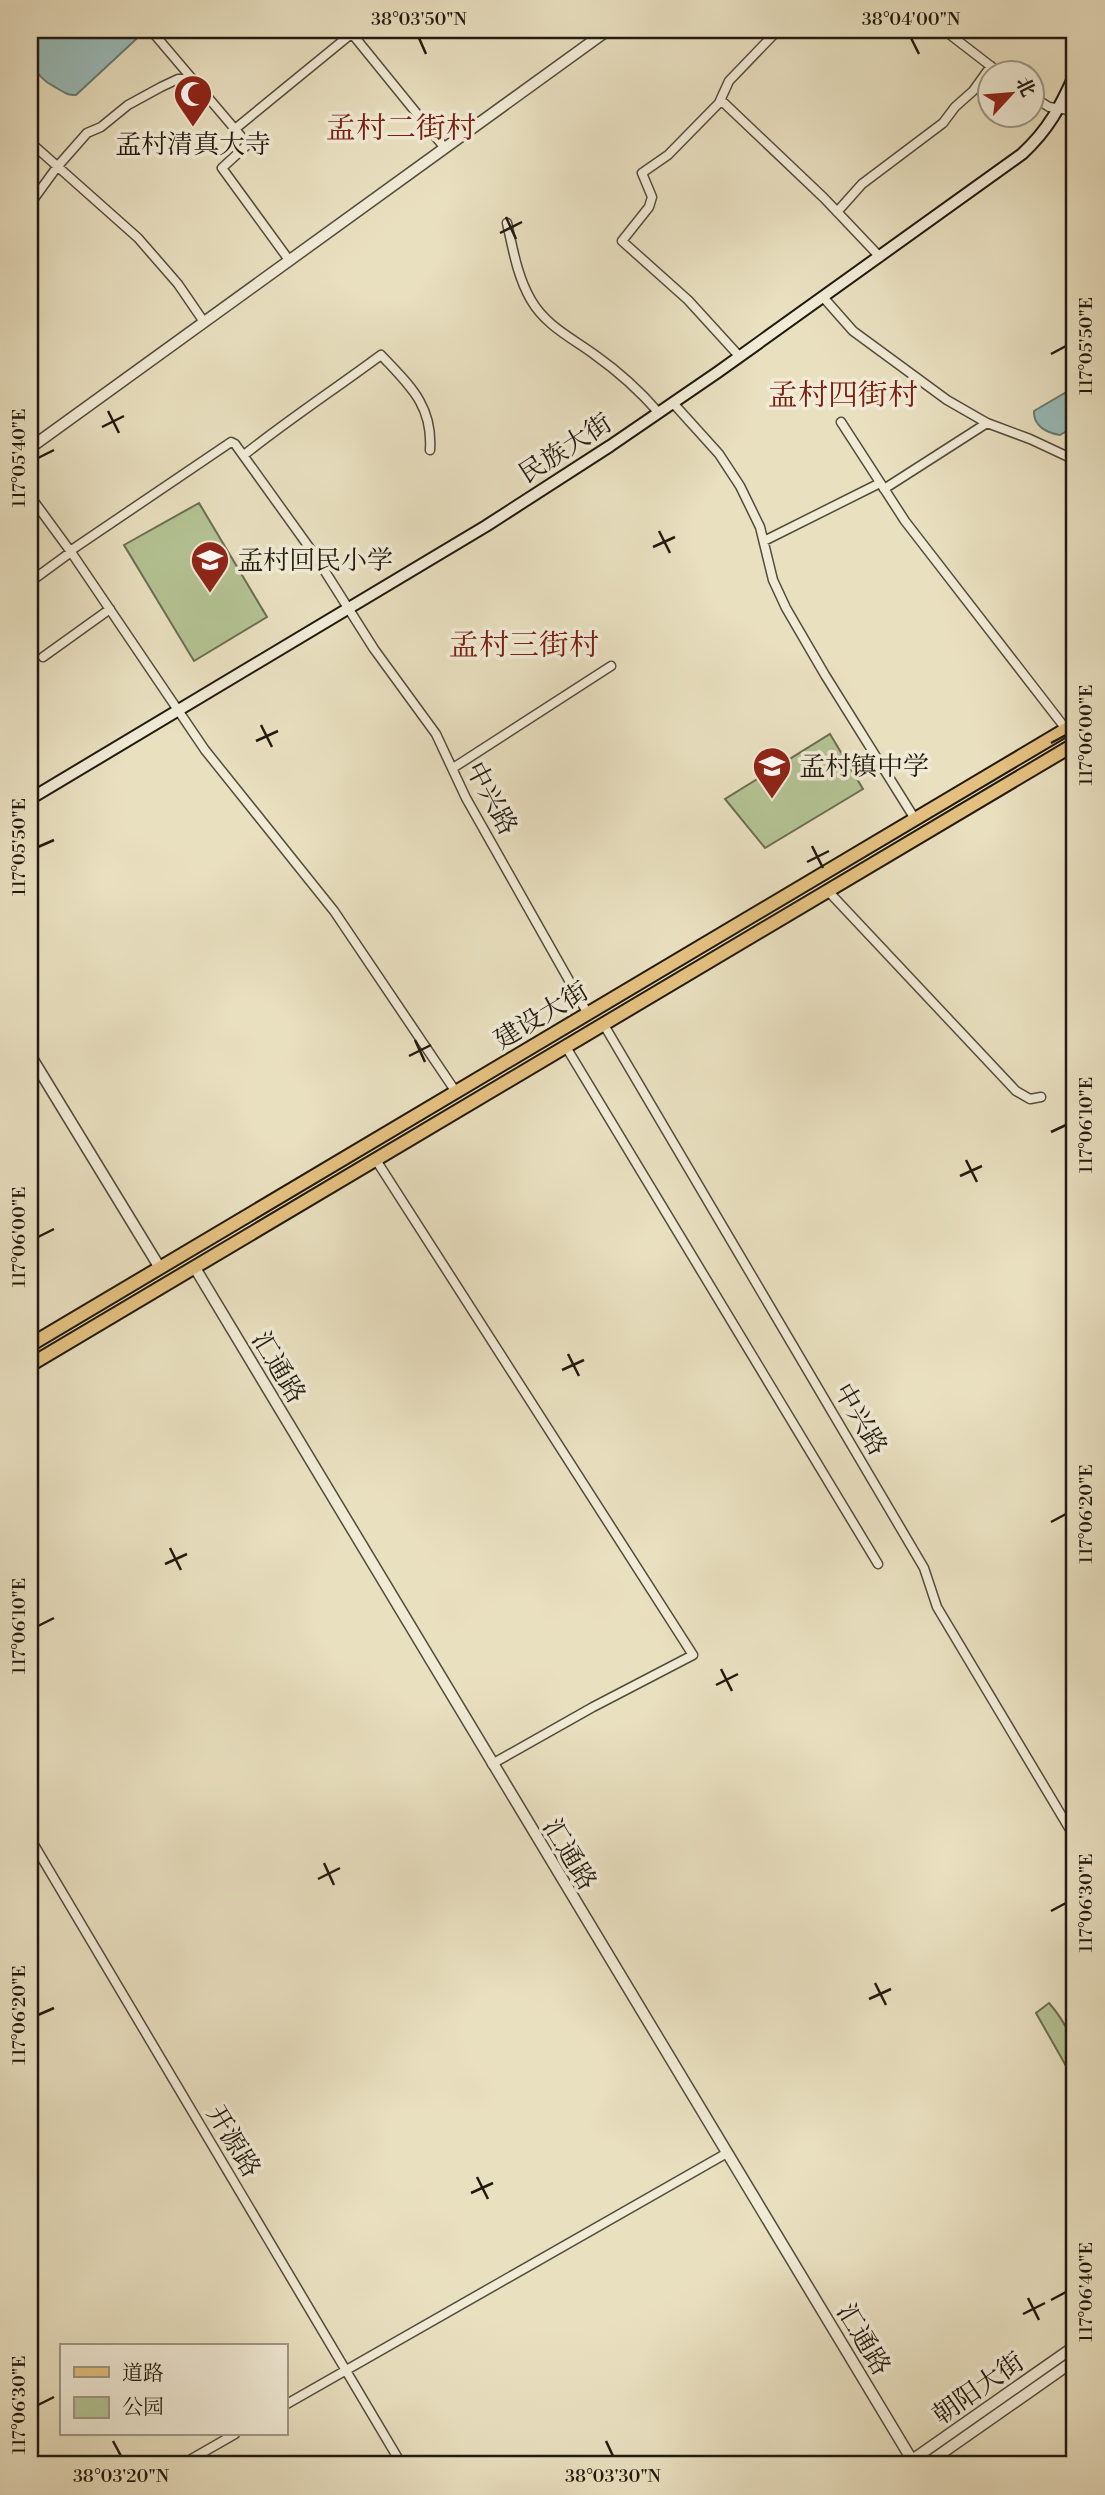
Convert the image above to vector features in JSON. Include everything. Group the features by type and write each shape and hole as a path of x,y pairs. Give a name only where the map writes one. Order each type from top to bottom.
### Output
{"main road":[{"name":"民族大街","path":"30,799 486,526 740,357 1022,154 1059,109 1075,74"},
{"name":"建设大街","path":"30,1345 1070,726"},
{"name":"建设大街","path":"30,1365 1075,744"}],"street":[{"path":"30,448 608,30"},
{"path":"740,357 688,300 622,241 649,207 652,197 642,173 668,155 719,103 729,81 778,30"},
{"path":"944,30 983,60"},
{"path":"235,129 352,31 444,147"},
{"path":"155,35 247,145 222,168 289,260"},
{"path":"30,204 57,167 87,133 101,128 128,104 178,79 191,78"},
{"path":"837,212 862,184 943,123 976,87"},
{"path":"719,103 724,103 880,257"},
{"path":"1046,105 1075,111"},
{"path":"30,142 138,238 178,284 204,322"},
{"path":"507,223 523,285 541,315 552,326 610,366 659,413"},
{"path":"823,298 853,331 947,400 986,423 1030,439 1075,460"},
{"path":"30,582 231,442 244,455 285,422 380,355 423,404 430,450"},
{"path":"673,403 730,470 760,527 773,580 786,608 915,819"},
{"path":"841,422 905,522 1070,726"},
{"path":"764,541 882,486 986,423"},
{"name":"中兴路","path":"244,455 314,554 374,649 426,718 466,798 588,1014"},
{"path":"30,496 205,750 334,911 456,1092"},
{"path":"43,657 110,609"},
{"path":"453,768 611,666"},
{"path":"828,891 1016,1091 1030,1099 1041,1097"},
{"name":"中兴路","path":"604,1024 924,1568 937,1607 1075,1838"},
{"path":"566,1047 878,1564"},
{"path":"30,1055 160,1268"},
{"path":"376,1160 693,1655 492,1765"},
{"name":"汇通路","path":"195,1268 727,2153 909,2463"},
{"name":"开源路","path":"30,1838 402,2465"},
{"path":"287,2404 727,2153"},
{"name":"朝阳大街","path":"909,2463 1075,2346"},
{"name":"朝阳大街","path":"925,2465 1075,2360"},
{"path":"181,2465 232,2436"}],"green space":[{"path":"199,503 267,617 194,661 124,545"},
{"path":"830,734 863,789 765,848 725,799"},
{"path":"1049,2003 1066,2027 1073,2045 1075,2054 1070,2073 1036,2013"}],"water":[{"path":"36,30 146,30 73,95 47,82 35,70 30,46"},
{"path":"1075,387 1075,426 1060,435 1050,433 1038,425 1034,411"}],"place":[{"name":"孟村清真大寺","path":"193,128"},
{"name":"孟村回民小学","path":"210,594"},
{"name":"孟村镇中学","path":"772,800"}],"district":[{"name":"孟村二街村","path":"401,128"},
{"name":"孟村四街村","path":"843,395"},
{"name":"孟村三街村","path":"524,645"}]}
